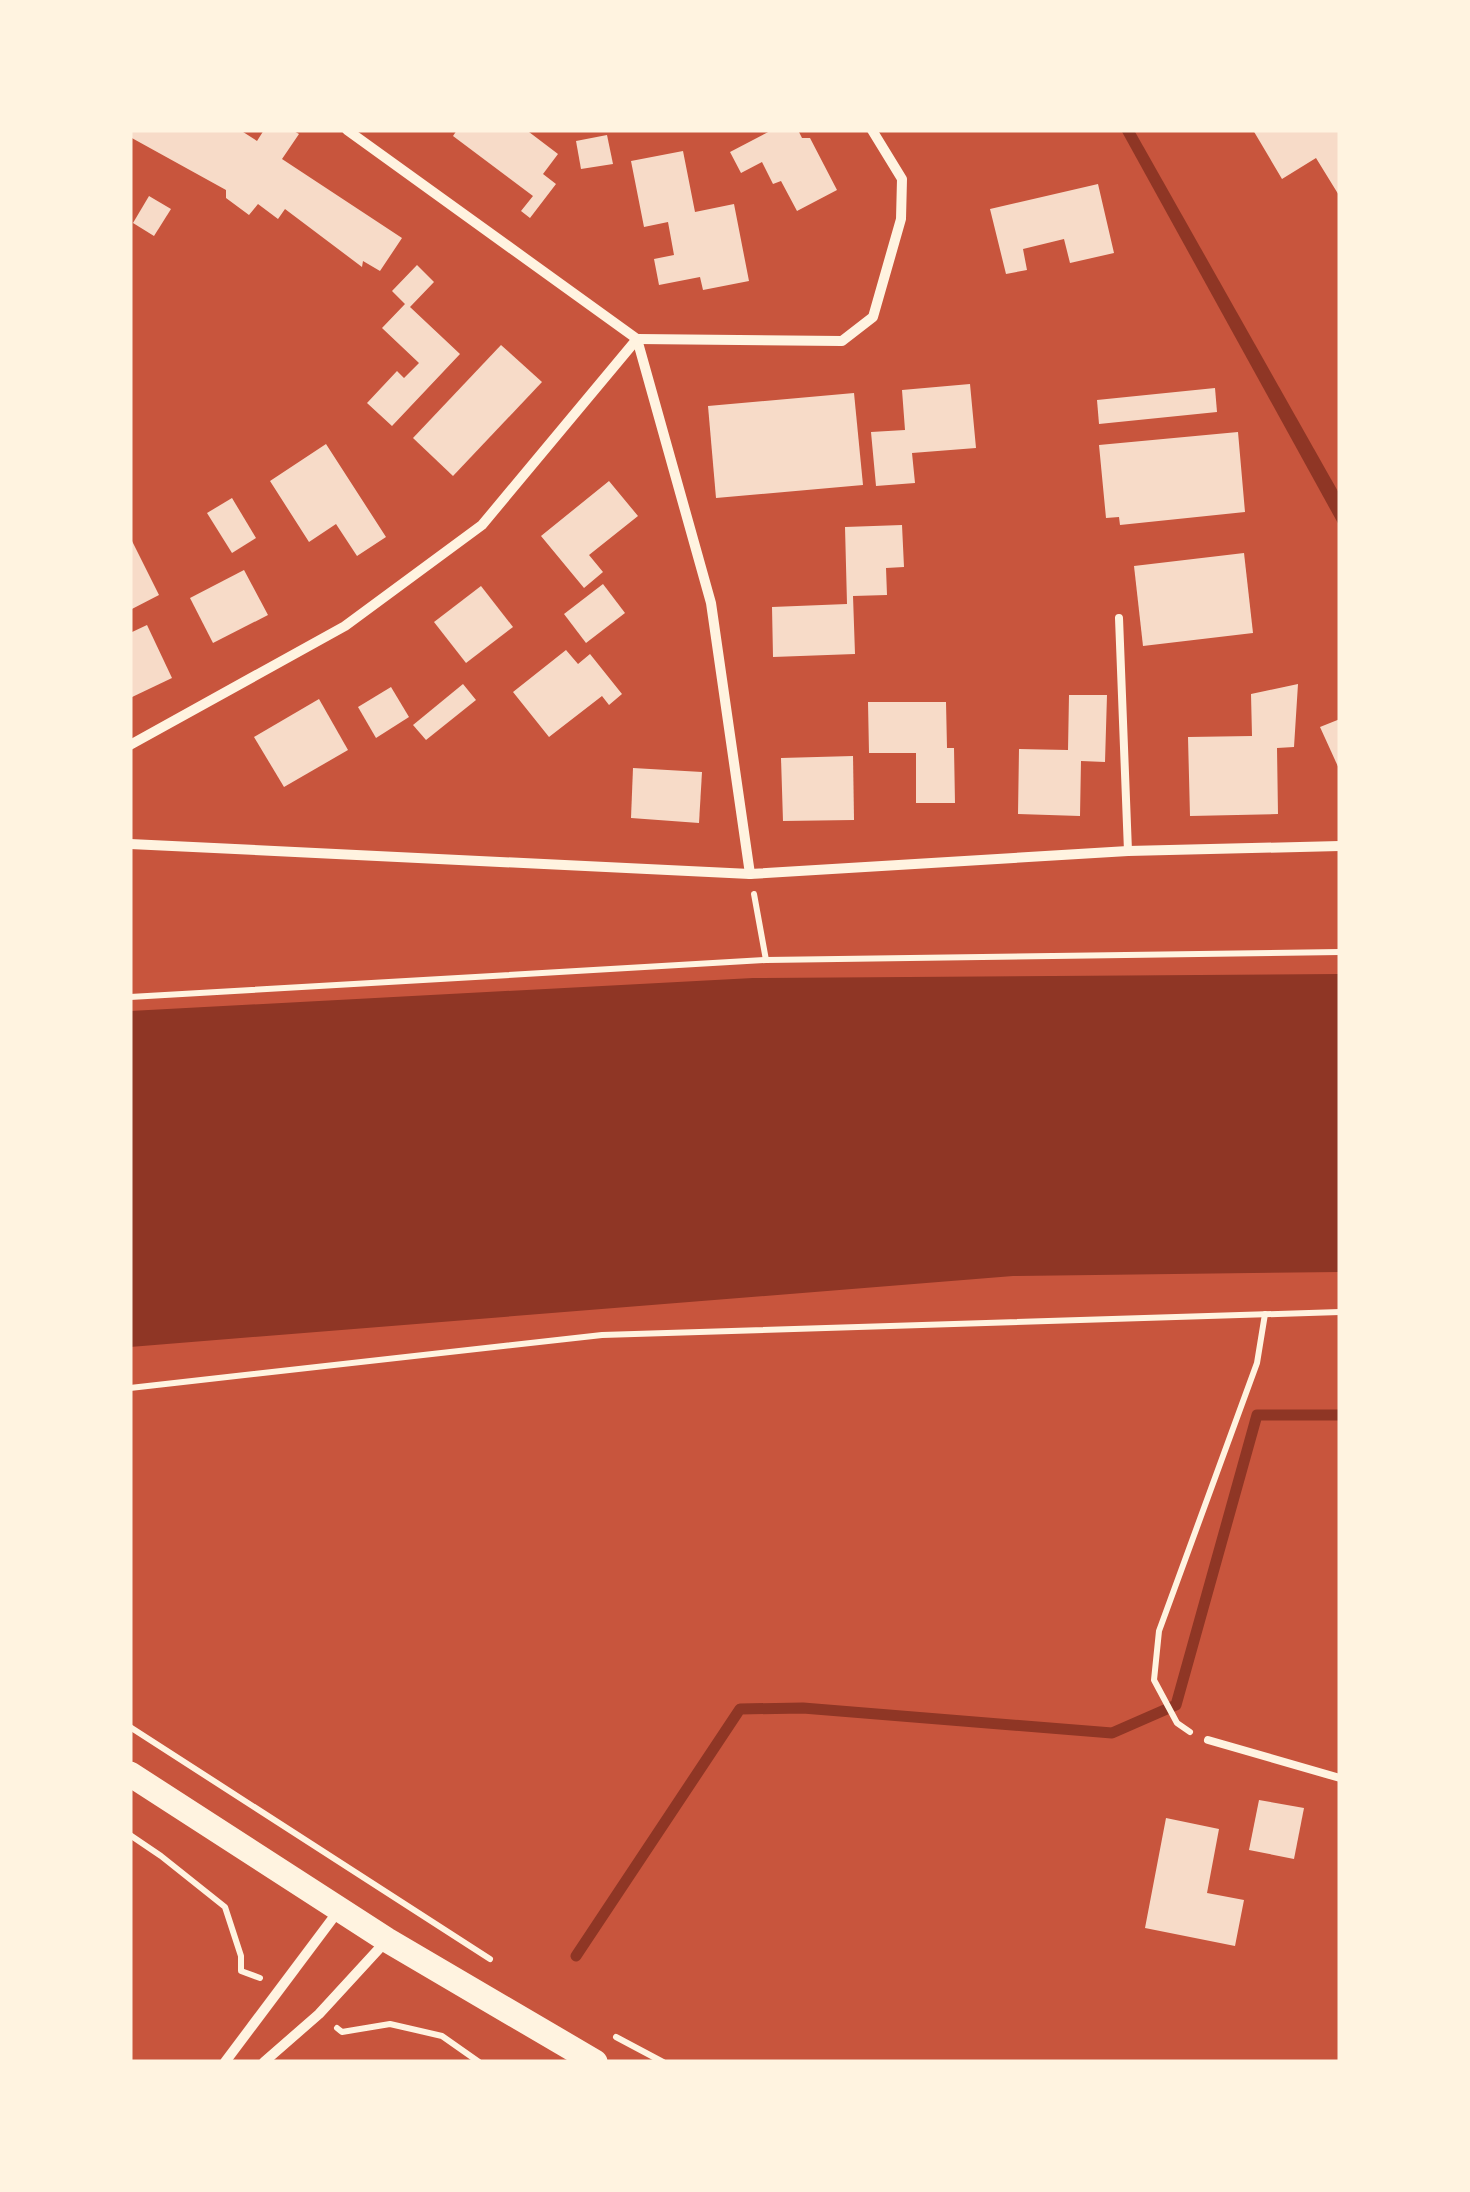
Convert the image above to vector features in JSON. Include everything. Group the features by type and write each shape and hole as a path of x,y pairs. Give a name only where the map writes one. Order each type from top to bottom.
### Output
{"main road":[{"path":"130,1774 388,1940 595,2062"}],"street":[{"path":"347,130 637,339 842,341 873,317 901,219 902,179 872,130"},
{"path":"130,745 345,626 482,526 637,339"},
{"path":"637,339 711,603 750,874"},
{"path":"130,844 750,874 1128,851 1340,846"},
{"path":"225,2062 340,1910"},
{"path":"264,2062 318,2014 388,1940"}],"lane":[{"path":"1118,618 1128,851"},
{"path":"1208,1740 1340,1778"}],"path":[{"path":"750,874 766,960"},
{"path":"130,997 766,960 1340,952"},
{"path":"130,1388 602,1335 1340,1312"},
{"path":"1177,1723 1154,1680 1159,1631 1258,1363 1266,1314"},
{"path":"130,1727 503,1968"},
{"path":"614,2036 663,2062"}],"shaded area":[{"path":"1121,130 1134,130 1340,495 1340,527"},
{"path":"1340,974 1340,1272 1013,1276 130,1347 130,1011 753,978"}],"building":[{"path":"130,130 240,130 257,141 264,130 292,130 299,134 282,159 402,238 380,271 363,261 362,267 285,209 278,219 258,204 249,215 226,198 226,190 130,137"},
{"path":"457,130 530,130 558,154 543,174 556,184 530,218 521,211 533,196 453,136"},
{"path":"772,130 798,130 802,138 810,138 837,190 797,211 781,181 773,184 762,162 741,173 730,152"},
{"path":"1253,130 1340,130 1340,197 1316,158 1282,179"},
{"path":"607,135 613,164 581,169 576,141"},
{"path":"683,151 695,212 734,204 749,281 703,290 700,277 659,285 654,259 674,255 668,222 644,227 631,161"},
{"path":"1098,184 1114,253 1070,263 1064,239 1023,249 1027,270 1006,274 990,209"},
{"path":"149,196 171,209 154,236 133,223"},
{"path":"417,265 434,282 410,307 460,354 392,426 367,403 397,371 404,378 419,363 382,328 405,304 392,291"},
{"path":"501,345 542,382 453,476 413,438"},
{"path":"970,384 976,448 912,453 915,483 876,486 871,432 905,430 902,390"},
{"path":"1215,388 1217,412 1099,424 1097,400"},
{"path":"854,393 863,485 716,498 708,406"},
{"path":"1238,432 1245,512 1120,525 1119,517 1106,518 1099,445"},
{"path":"326,444 386,537 357,556 336,524 309,542 270,481"},
{"path":"609,481 638,516 589,555 603,572 584,588 541,536"},
{"path":"232,498 256,538 232,553 207,513"},
{"path":"902,525 904,567 886,568 887,595 853,596 855,654 773,657 772,607 847,604 845,527"},
{"path":"130,537 159,595 130,610 131,580"},
{"path":"1244,553 1253,633 1143,646 1134,566"},
{"path":"244,570 268,615 213,643 190,598"},
{"path":"603,584 625,613 586,643 564,614"},
{"path":"481,586 513,627 466,663 434,622"},
{"path":"147,625 172,678 130,698 130,633"},
{"path":"566,650 578,664 590,654 622,694 609,705 602,696 549,737 513,692"},
{"path":"463,684 476,700 426,740 413,725"},
{"path":"1298,684 1294,747 1277,748 1278,814 1190,816 1188,737 1252,736 1251,694"},
{"path":"391,687 409,717 376,738 358,707"},
{"path":"1069,695 1107,695 1105,762 1081,761 1080,816 1018,814 1019,749 1068,750"},
{"path":"319,699 348,750 284,787 254,737"},
{"path":"868,702 946,702 947,748 954,748 955,803 916,803 916,753 869,753"},
{"path":"1340,719 1340,771 1320,727"},
{"path":"853,756 854,820 783,821 781,758"},
{"path":"633,768 702,772 699,823 631,818"},
{"path":"1259,1800 1304,1808 1294,1859 1249,1850"},
{"path":"1166,1818 1219,1829 1207,1893 1244,1900 1235,1946 1145,1928"}],"waterway":[{"path":"576,1956 740,1709 803,1708 1112,1733 1176,1705 1257,1415 1340,1415"}]}
